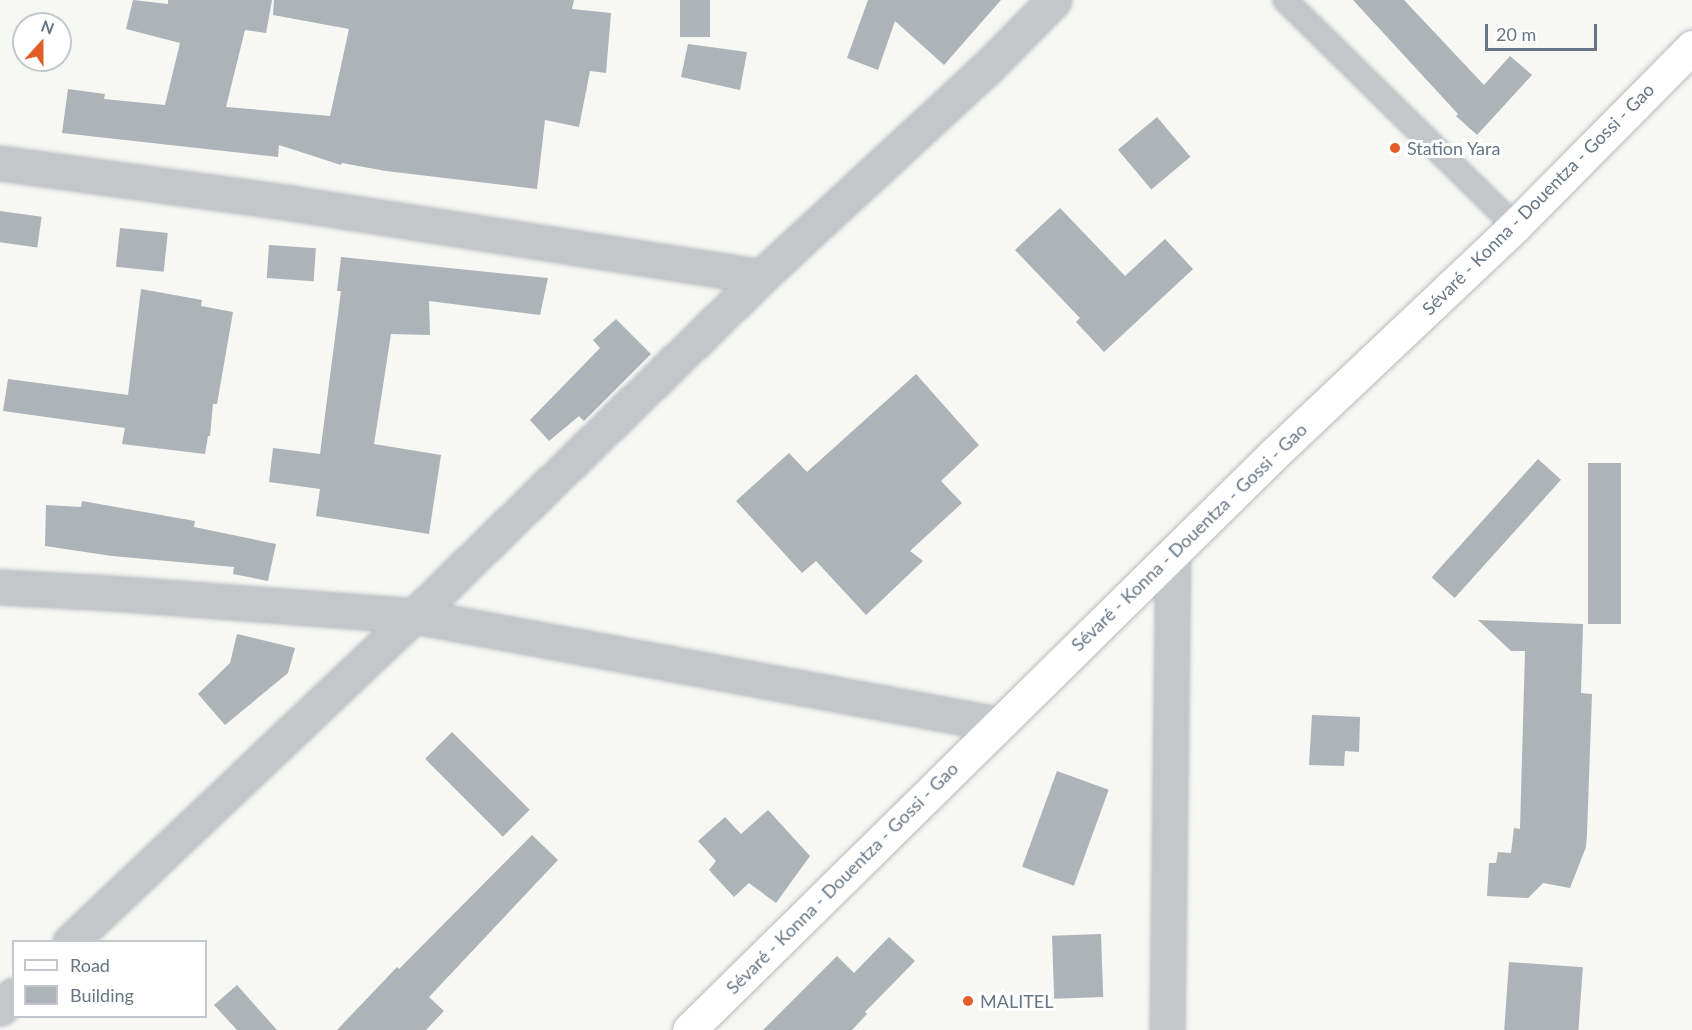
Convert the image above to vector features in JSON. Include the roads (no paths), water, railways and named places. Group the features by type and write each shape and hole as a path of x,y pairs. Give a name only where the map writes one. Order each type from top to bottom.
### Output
{"main road":[{"name":"Sévaré - Konna - Douentza - Gossi - Gao","path":"689,1030 997,724 1515,226 1692,47"}],"street":[{"path":"72,940 414,616 761,277 987,68 1054,0"},
{"path":"0,162 291,203 761,277"},
{"path":"1167,1030 1173,553"},
{"path":"0,587 414,616 997,724"},
{"path":"0,1008 12,997"}],"lane":[{"path":"1285,0 1515,226"}],"place":[{"name":"Station Yara","path":"1395,148"},
{"name":"MALITEL","path":"968,1001"}]}
